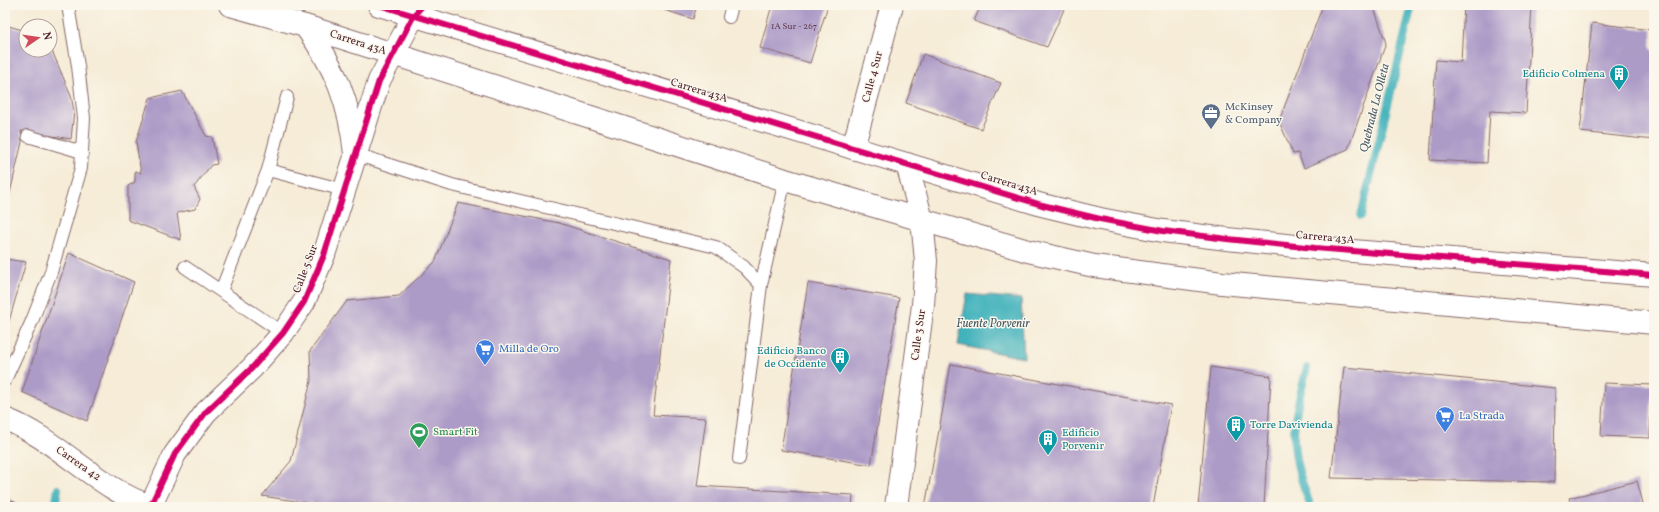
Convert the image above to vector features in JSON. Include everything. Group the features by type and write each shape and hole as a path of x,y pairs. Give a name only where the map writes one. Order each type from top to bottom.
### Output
{"main road":[{"name":"Carrera 43A","path":"230,5 305,26 785,180 1028,250 1094,266 1222,283 1654,323"},
{"name":"Carrera 43A","path":"379,5 419,10 853,148 1042,205 1100,219 1163,231 1316,248 1654,275"},
{"name":"Calle 4 Sur","path":"853,148 892,5"},
{"name":"Calle 5 Sur","path":"151,507 175,454 206,412 252,368 283,332 304,302 324,255 379,81 392,54 419,10"},
{"path":"305,26 327,58 340,86 353,130 355,154"},
{"name":"Calle 3 Sur","path":"896,507 923,305 926,262 922,220 907,164"},
{"name":"Carrera 42","path":"5,418 41,438 101,481 151,507"}],"lane":[{"path":"5,380 32,320 51,272 81,168 83,111 78,66 68,5"},
{"path":"221,291 268,170 287,97"},
{"path":"28,136 82,152"},
{"path":"355,154 452,184 716,247 744,267 762,285"},
{"path":"268,170 344,190"},
{"path":"739,459 762,285 785,180"},
{"path":"186,267 283,332"}],"water":[{"name":"Fuente Porvenir","path":"967,294 1021,299 1024,358 958,345"}],"building":[{"path":"648,5 697,5 693,19"},
{"path":"772,5 828,5 810,63 760,48"},
{"path":"981,5 1066,5 1047,47 974,21"},
{"path":"1323,5 1373,5 1386,43 1348,149 1304,168 1298,153 1293,154 1279,121"},
{"path":"1464,5 1532,5 1526,113 1490,111 1487,163 1430,160 1436,60 1461,62"},
{"name":"Edificio Colmena","path":"1592,23 1652,30 1651,49 1654,50 1654,140 1580,132"},
{"path":"5,25 18,29 18,58 55,58 71,96 74,111 71,139 21,131 22,142 6,210"},
{"path":"923,54 1001,83 981,129 906,103"},
{"path":"182,91 206,136 212,137 217,164 211,165 194,187 200,199 195,209 177,213 181,240 128,220 128,186 135,182 135,171 141,173 136,142 150,98"},
{"name":"Milla de Oro","path":"458,203 559,223 671,259 653,415 706,418 697,486 853,495 852,507 335,507 262,496 291,461 311,381 310,351 347,301 399,296 435,262"},
{"path":"69,253 134,282 87,421 22,392"},
{"path":"5,259 26,262 5,335"},
{"name":"Edificio Banco de Occidente","path":"808,283 899,298 871,465 781,450"},
{"name":"Edificio Porvenir","path":"951,364 1171,405 1153,507 925,507"},
{"name":"Torre Davivienda","path":"1211,367 1271,376 1264,507 1198,507"},
{"name":"La Strada","path":"1344,367 1555,388 1554,482 1331,478"},
{"path":"1604,383 1652,385 1650,438 1601,436"},
{"path":"1637,481 1644,507 1571,507 1569,498"},
{"path":"5,497 24,507 5,507"}],"waterway":[{"name":"Quebrada La Olleta","path":"1361,216 1412,5"},
{"name":"Quebrada La Olleta","path":"1307,368 1300,394 1294,429 1294,447 1302,482 1311,507"},
{"path":"55,507 58,489"}],"cycle path":[{"path":"379,5 1042,205 1100,219 1163,231 1315,248 1654,275"},
{"path":"150,507 175,454 206,412 252,368 283,333 304,302 324,255 379,81 414,15 423,5"}],"place":[{"name":"Edificio Colmena","path":"1619,91"},
{"name":"McKinsey & Company","path":"1211,130"},
{"name":"Milla de Oro","path":"485,366"},
{"name":"Edificio Banco de Occidente","path":"840,374"},
{"name":"La Strada","path":"1445,433"},
{"name":"Torre Davivienda","path":"1236,442"},
{"name":"Smart Fit","path":"419,449"},
{"name":"Edificio Porvenir","path":"1048,456"}]}
